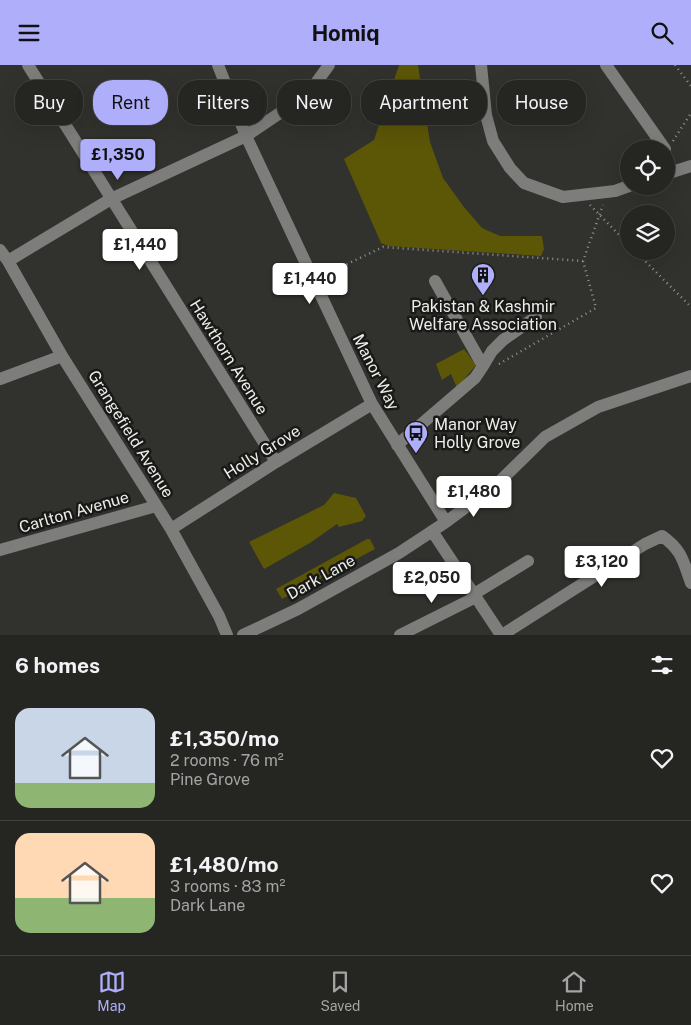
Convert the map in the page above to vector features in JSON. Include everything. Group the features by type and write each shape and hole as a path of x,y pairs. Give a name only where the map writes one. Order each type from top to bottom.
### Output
{"street":[{"name":"Hawthorn Avenue","path":"28,65 276,462"},
{"name":"Manor Way","path":"218,65 246,136 372,404 446,522"},
{"path":"3,254 111,199 246,136 308,94 329,65"},
{"path":"481,65 486,115 493,141 510,168 524,183 563,197 620,188"},
{"path":"606,65 663,140"},
{"path":"675,171 691,167"},
{"name":"Grangefield Avenue","path":"3,254 62,356 172,529 219,616 227,635"},
{"path":"434,281 483,366"},
{"path":"397,445 475,378 492,351 503,340 536,317"},
{"path":"0,379 62,356"},
{"name":"Dark Lane","path":"243,635 298,609 399,553 446,522 497,484 545,437 598,407 691,376"},
{"name":"Holly Grove","path":"172,529 276,462 372,404"},
{"name":"Carlton Avenue","path":"0,550 156,506"},
{"path":"432,531 502,635 645,544 662,536 672,543 682,556 691,583"},
{"path":"400,635 475,595 528,561"}],"path":[{"path":"676,65 691,86"},
{"path":"672,140 691,113"},
{"path":"475,378 596,308 583,261 608,191"},
{"path":"580,195 620,236"},
{"path":"314,280 383,247 583,261"},
{"path":"644,260 691,307"}],"shaded area":[{"path":"399,65 418,65 420,80 394,80"},
{"path":"379,125 427,125 430,142 443,178 482,228 500,236 542,236 544,249 541,256 388,246 381,243 344,159 374,140"},
{"path":"464,349 476,365 457,388 451,374 442,380 436,364"},
{"path":"334,493 356,498 366,516 362,521 339,527 337,524 310,543 264,569 249,542 324,505"},
{"path":"370,539 375,549 282,599 276,589"}],"place":[{"name":"Pakistan & Kashmir Welfare Association","path":"483,296"},
{"name":"Manor Way Holly Grove","path":"416,454"}]}
